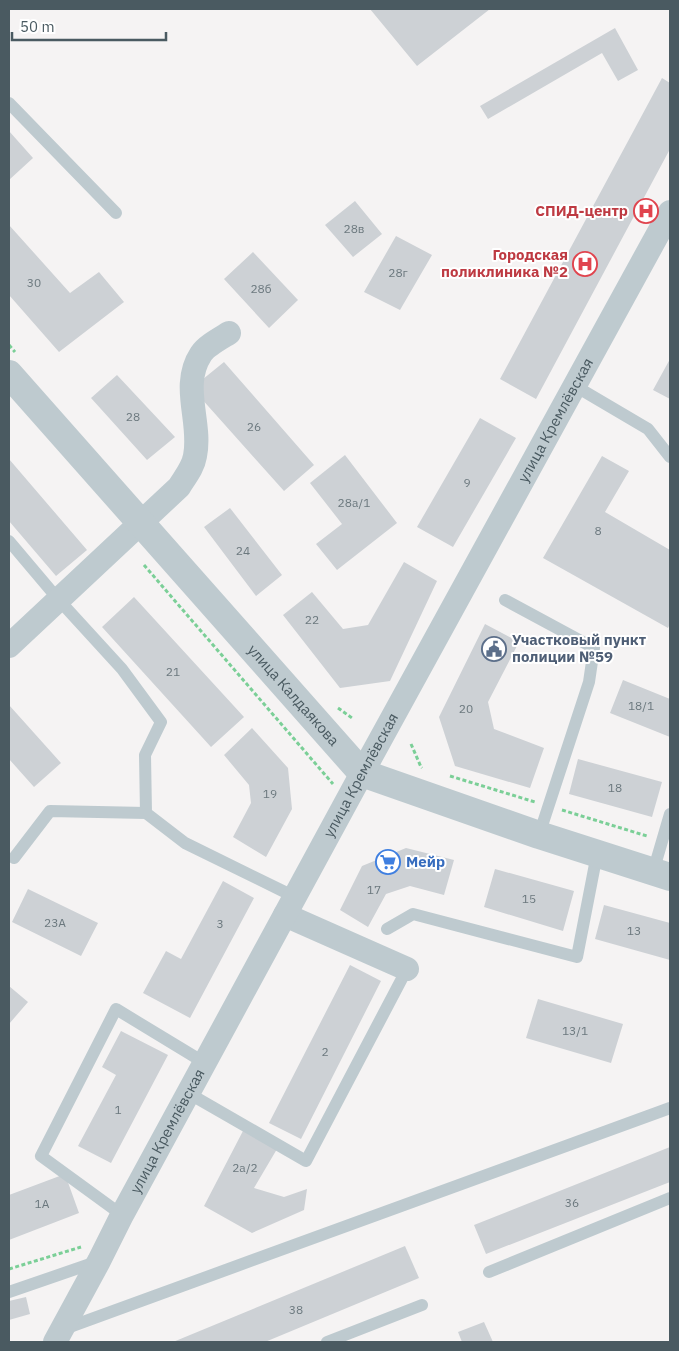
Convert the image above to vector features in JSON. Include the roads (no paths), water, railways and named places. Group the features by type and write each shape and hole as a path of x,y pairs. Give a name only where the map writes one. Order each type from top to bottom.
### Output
{"street":[{"name":"улица Кремлёвская","path":"58,1336 362,773 670,212"},
{"path":"9,646 179,487 191,468 195,456 196,444 191,384 194,368 202,352 229,333"},
{"name":"улица Калдаякова","path":"9,374 362,773 539,835 662,874"},
{"path":"290,906 406,969"}],"lane":[{"path":"9,103 116,213"},
{"path":"575,386 648,429 670,457"},
{"path":"9,540 58,599 122,669 160,722 144,755 146,813"},
{"path":"505,600 594,648 590,682 539,835"},
{"path":"14,858 50,811 146,813 185,843 290,906"},
{"path":"662,874 670,814"},
{"path":"387,928 413,914 577,957 597,854"},
{"path":"188,1093 306,1161 406,969"},
{"path":"122,1215 41,1156 116,1009 205,1062"},
{"path":"58,1336 670,1108"},
{"path":"489,1272 670,1198"},
{"path":"9,1292 99,1261"},
{"path":"327,1342 422,1304"}],"place":[{"name":"СПИД-центр","path":"646,211"},
{"name":"Городская поликлиника №2","path":"585,264"},
{"name":"Участковый пункт полиции №59","path":"494,649"},
{"name":"Мейр","path":"388,862"}]}
